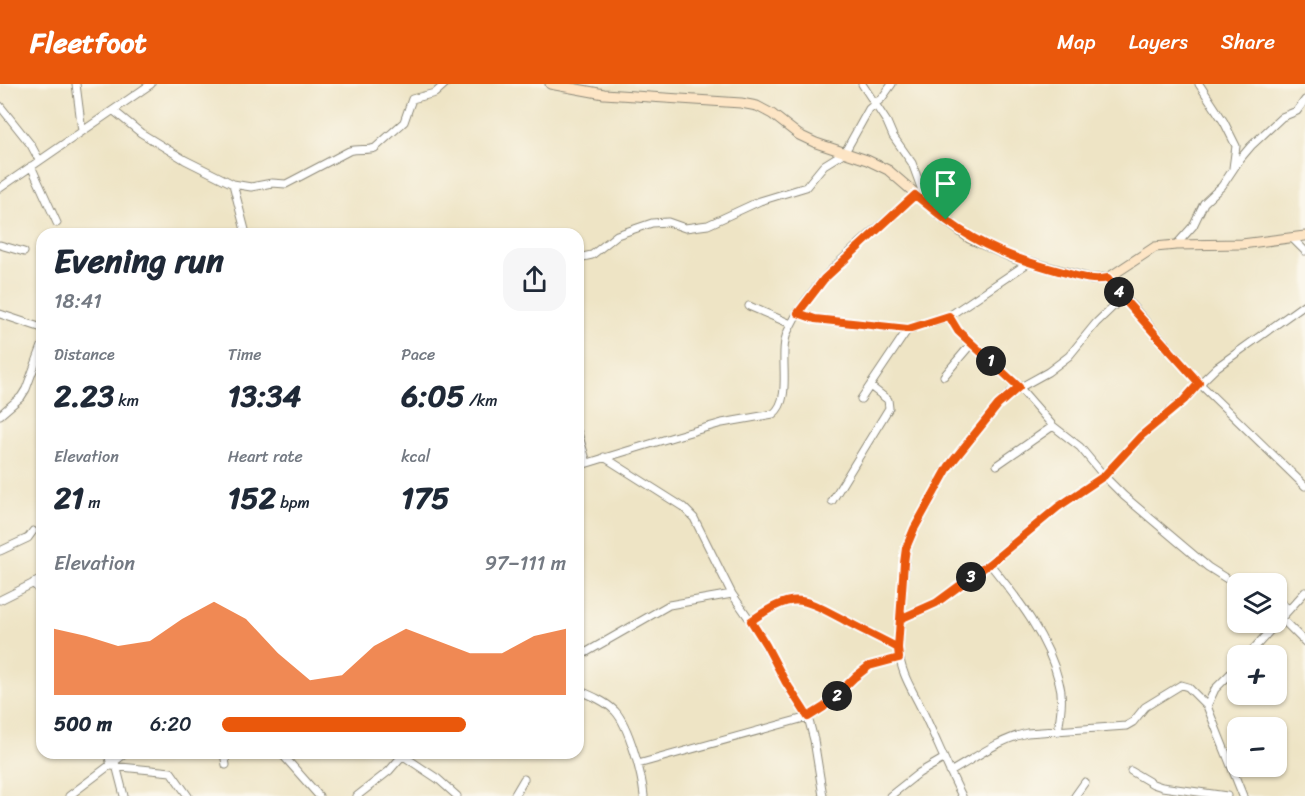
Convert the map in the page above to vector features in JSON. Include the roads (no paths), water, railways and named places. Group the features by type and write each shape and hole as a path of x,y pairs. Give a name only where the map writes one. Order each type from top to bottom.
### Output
{"street":[{"path":"76,84 82,131"},
{"path":"0,188 151,84"},
{"path":"114,111 141,133 185,160 233,184 251,187 272,183 286,184 357,148 370,150 375,148 404,122 412,99 435,93 445,84"},
{"path":"550,84 604,94 757,106 772,114 799,135 888,170 969,238 1028,263 1091,279 1108,278 1155,247 1242,244 1305,236"},
{"path":"862,84 912,163 924,202"},
{"path":"584,257 592,255 618,235 652,223 668,222 685,228 708,225 760,201 801,189 824,165 845,152 866,114 892,84"},
{"path":"1199,84 1224,122 1236,146 1246,152"},
{"path":"1176,245 1193,226 1204,203 1222,186 1246,152 1282,117 1297,111 1305,100"},
{"path":"0,106 31,145 39,160"},
{"path":"1232,171 1236,146"},
{"path":"31,166 57,223"},
{"path":"233,184 244,228"},
{"path":"584,464 712,426 773,414 783,401 783,351 787,333 798,313 824,279 915,195"},
{"path":"1292,238 1305,251"},
{"path":"0,245 24,252"},
{"path":"798,313 824,321 908,329 949,316 1028,263"},
{"path":"1108,278 1122,297 1199,383 1305,486"},
{"path":"962,796 905,680 899,658 906,548 949,466 998,405 1019,387 1048,372 1069,356 1096,323 1122,297"},
{"path":"900,619 936,603 989,564 1058,507 1104,476 1141,436 1184,400 1217,367 1305,304"},
{"path":"749,306 791,324"},
{"path":"0,314 36,326"},
{"path":"949,316 958,331 1019,387 1053,426 1080,447 1124,496 1208,567 1227,579"},
{"path":"861,399 908,329"},
{"path":"944,376 972,343"},
{"path":"0,415 21,397 36,362"},
{"path":"832,501 889,408 888,400 870,386"},
{"path":"997,465 1053,426"},
{"path":"584,453 587,463"},
{"path":"604,457 689,512 732,594 766,645 808,717 823,796"},
{"path":"0,551 28,538 33,531"},
{"path":"989,564 1017,597 1033,622 1051,659 1060,683 1062,700 1058,732"},
{"path":"0,600 36,582"},
{"path":"33,583 36,586"},
{"path":"1287,611 1305,592"},
{"path":"584,654 669,605 732,594"},
{"path":"751,621 768,609 783,603 807,601 898,648"},
{"path":"1287,624 1305,642"},
{"path":"1257,645 1268,633"},
{"path":"638,764 808,717 824,707 869,666 899,658"},
{"path":"1207,706 1215,689 1227,677"},
{"path":"950,772 1013,736 1126,726 1145,706 1181,685 1188,687 1207,706 1243,796"},
{"path":"584,692 615,711 622,720 638,764 644,796"},
{"path":"112,759 124,796"},
{"path":"69,796 120,759"},
{"path":"225,759 226,765"},
{"path":"286,759 320,796"},
{"path":"357,796 389,771 397,759"},
{"path":"408,759 438,779 457,796"},
{"path":"890,796 920,772 943,759"},
{"path":"115,765 171,772 188,796"},
{"path":"1131,771 1162,787 1227,796"},
{"path":"514,796 524,779"},
{"path":"1075,796 1084,782"}]}
